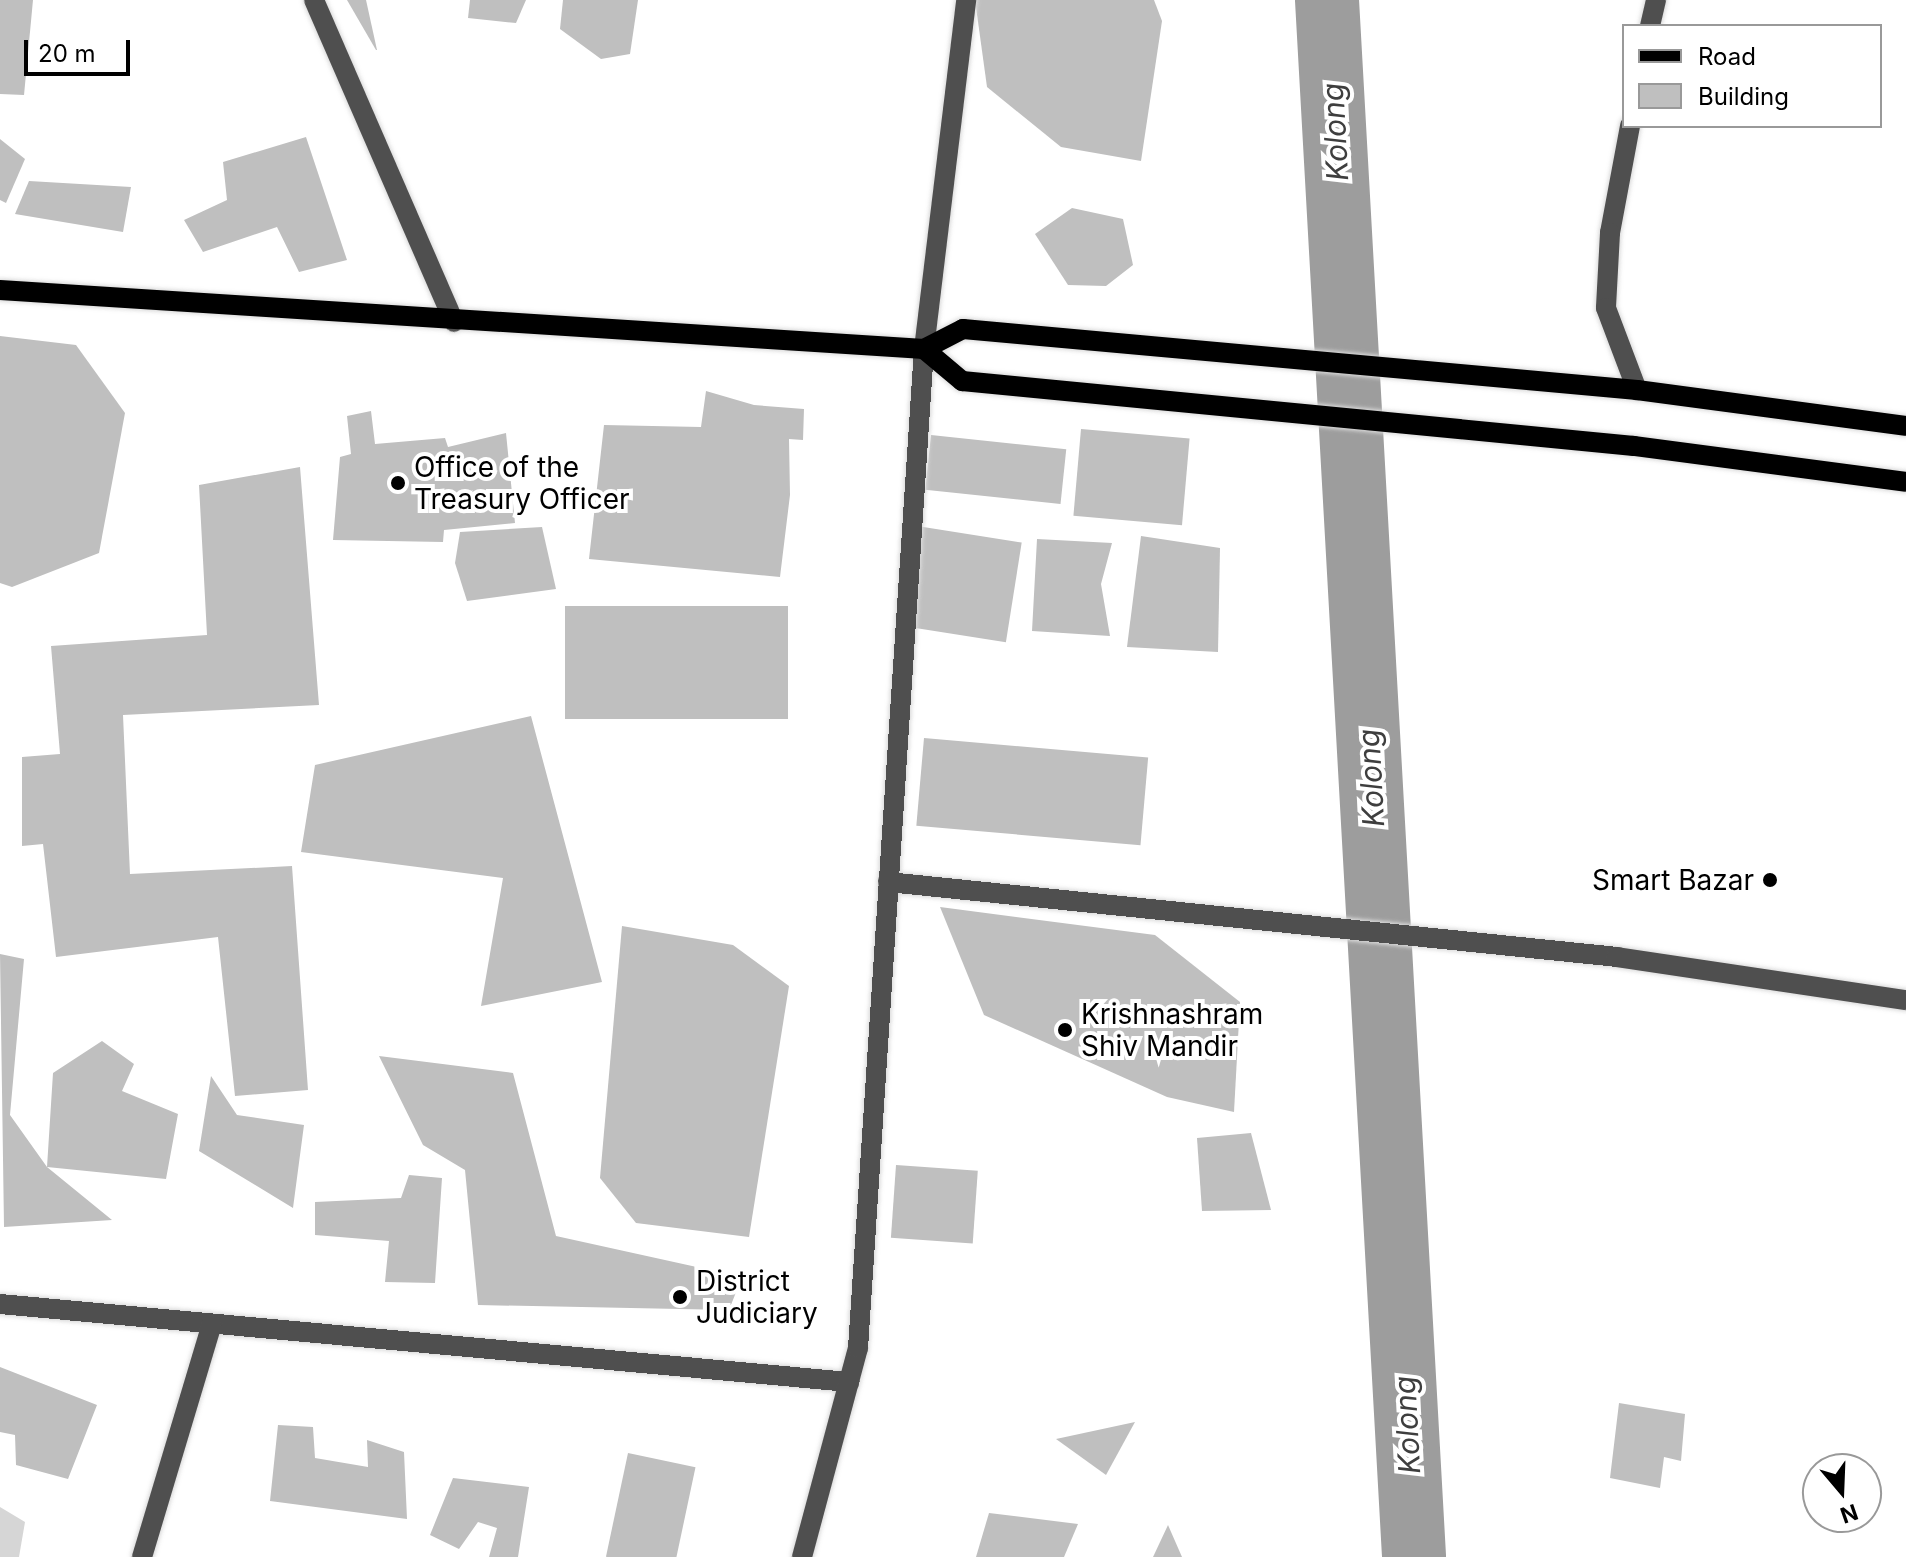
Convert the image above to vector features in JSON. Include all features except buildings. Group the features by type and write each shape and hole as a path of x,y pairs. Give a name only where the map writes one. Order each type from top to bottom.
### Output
{"main road":[{"path":"0,290 454,322 924,349 963,329 1637,390 1906,426"},
{"path":"924,349 962,381 1163,398 1634,446 1906,482"}],"street":[{"path":"314,0 454,322"},
{"path":"802,1557 858,1348 924,349 966,0"},
{"path":"1650,24 1656,0"},
{"path":"1630,128 1610,233 1606,308 1637,390"},
{"path":"888,882 1617,957 1906,1000"},
{"path":"0,1304 849,1382"},
{"path":"142,1557 212,1324"}],"shaded area":[{"path":"0,1507 25,1522 19,1557 0,1557"}],"waterway":[{"name":"Kolong","path":"1327,0 1414,1557"}],"place":[{"name":"Office of the Treasury Officer","path":"398,483"},
{"name":"Smart Bazar","path":"1770,880"},
{"name":"Krishnashram Shiv Mandir","path":"1065,1030"},
{"name":"District Judiciary","path":"680,1297"}]}
